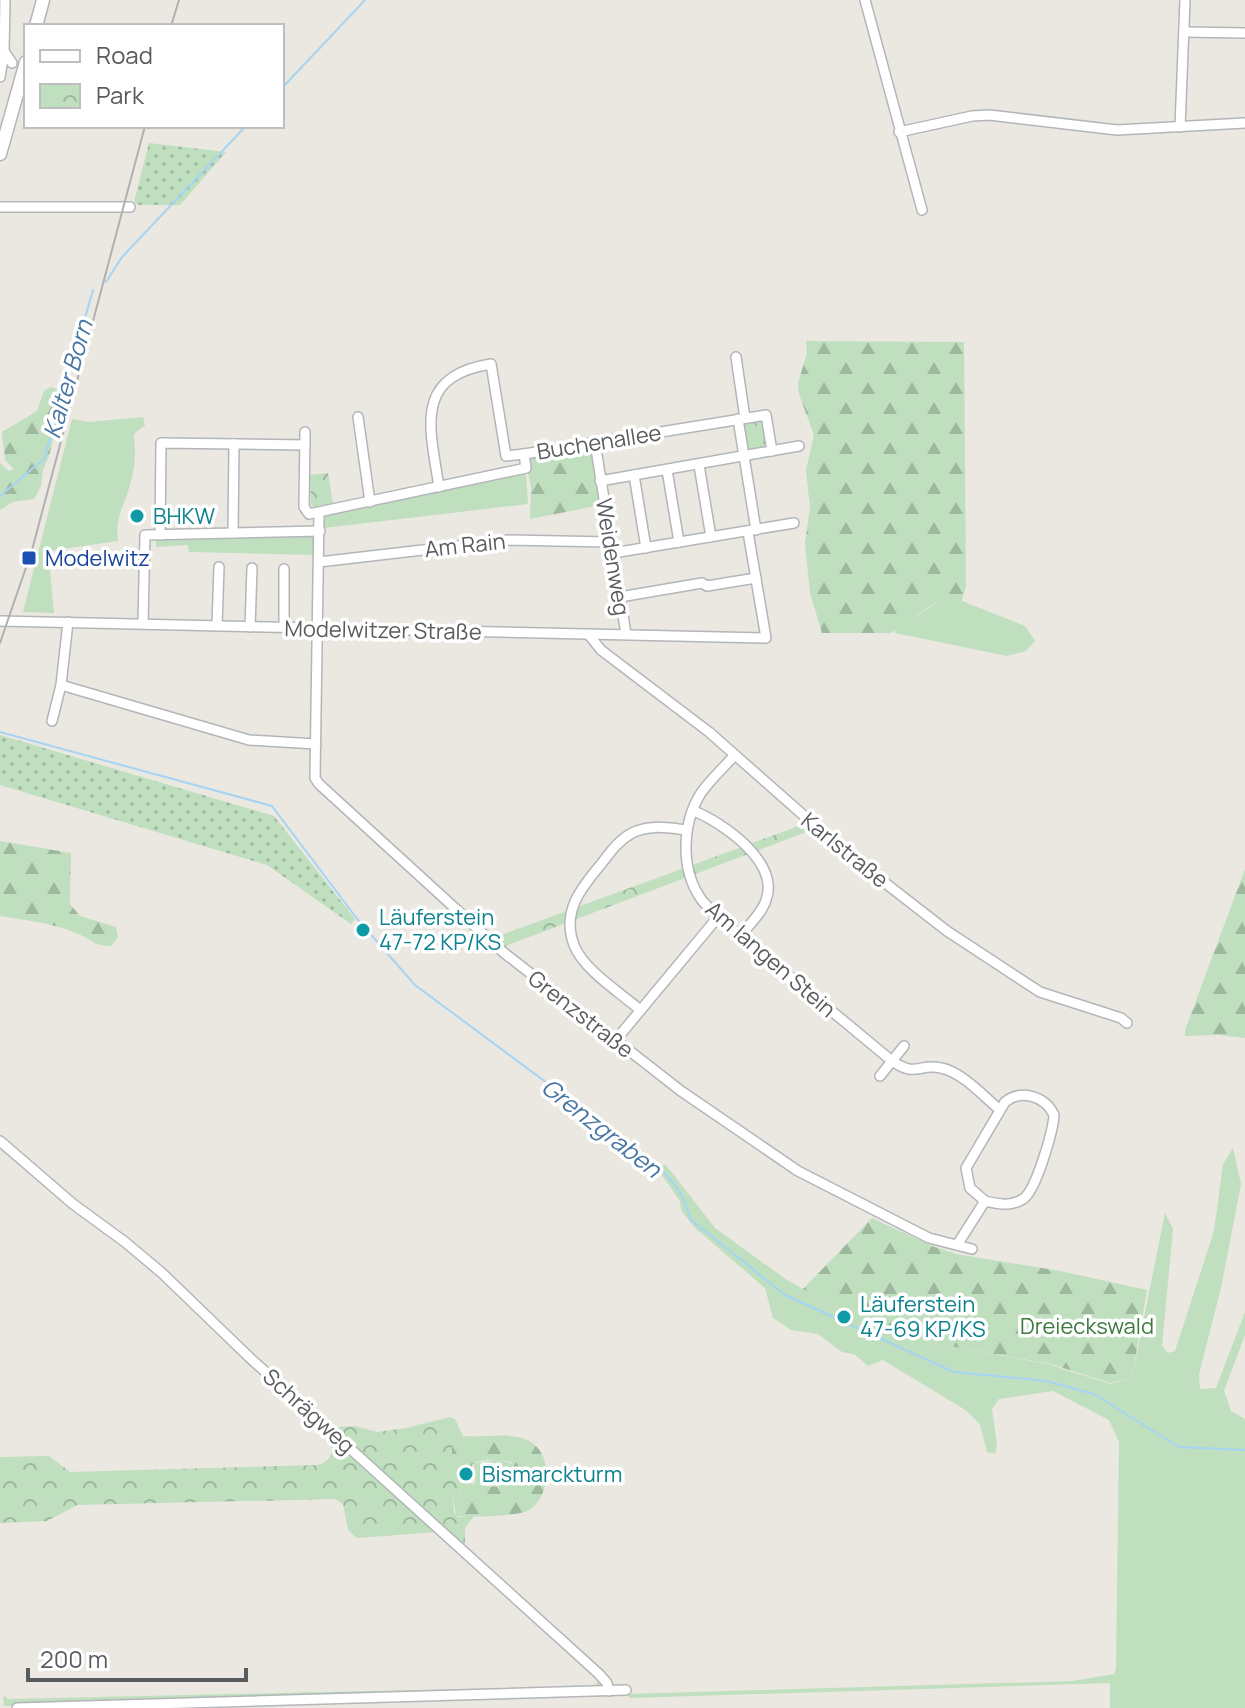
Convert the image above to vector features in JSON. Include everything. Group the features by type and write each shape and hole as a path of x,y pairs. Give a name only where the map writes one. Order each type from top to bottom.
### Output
{"street":[{"path":"0,154 16,65 2,48 5,0"},
{"path":"37,24 43,0"},
{"path":"865,0 922,210"},
{"path":"1180,127 1185,0"},
{"path":"1184,32 1245,33"},
{"path":"0,77 16,65"},
{"path":"899,132 989,115 1117,130 1245,123"},
{"path":"0,207 130,207"},
{"path":"620,597 702,583 707,586 756,578 736,357"},
{"path":"439,487 430,425 434,401 442,386 459,372 491,364 506,456 524,454"},
{"path":"742,419 766,415 772,451"},
{"path":"358,417 370,502"},
{"name":"Buchenallee","path":"319,513 526,468 524,454 742,419"},
{"path":"305,432 304,507 309,514 319,513"},
{"path":"160,535 161,443 305,445"},
{"name":"Weidenweg","path":"595,443 626,634"},
{"path":"233,533 234,444"},
{"path":"744,457 799,446"},
{"name":"Weidenweg","path":"600,481 744,457"},
{"path":"699,465 711,537"},
{"path":"667,470 679,542"},
{"path":"634,475 646,548"},
{"name":"Grenzstraße","path":"319,513 315,778 319,784 503,952 681,1091 798,1171 929,1238 972,1249"},
{"path":"613,553 794,523"},
{"path":"143,623 145,535 320,531"},
{"name":"Am Rain","path":"319,562 509,540 610,542"},
{"path":"217,626 219,567"},
{"path":"250,627 252,568"},
{"path":"284,569 284,627"},
{"name":"Modelwitzer Straße","path":"0,621 766,638 756,578"},
{"path":"52,721 61,685 68,622"},
{"name":"Karlstraße","path":"589,635 601,650 709,732 844,851 947,931 1040,992 1121,1018 1127,1023"},
{"path":"61,685 249,740 316,744"},
{"name":"Am langen Stein","path":"734,756 700,794 687,830 686,855 690,879 701,899 718,917 892,1061 905,1070 938,1067 951,1071 999,1109"},
{"path":"694,811 713,819 761,861 768,878 767,899 741,935"},
{"path":"639,1009 580,958 569,924 571,910 577,894 618,842 635,831 657,827 687,830"},
{"path":"615,1041 718,917"},
{"path":"880,1076 904,1046"},
{"path":"1027,1094 1050,1107 1054,1115 1033,1187 1026,1198 1010,1204 985,1201 970,1188 966,1168 999,1109 1014,1095 1027,1094"},
{"name":"Schrägweg","path":"0,1141 73,1204 162,1273 249,1357 599,1674 609,1691"},
{"path":"957,1245 985,1201"},
{"path":"17,1708 337,1704 626,1690"}],"green space":[{"path":"149,143 226,152 180,205 138,205 134,202"},
{"path":"806,341 964,342 966,586 961,603 937,601 891,633 822,633 810,593 805,543 810,507 806,470 814,435 798,383 807,353"},
{"path":"51,387 57,389 63,401 41,486 34,499 13,502 0,510 0,463 9,471 14,469 5,460 2,432 37,411 44,391"},
{"path":"143,417 145,425 134,434 134,466 119,518 118,541 48,551 54,613 23,612 72,419 89,422"},
{"path":"762,418 769,446 766,450 750,453 746,450 742,426 745,421"},
{"path":"588,447 593,453 601,505 530,519 531,487 525,457"},
{"path":"328,473 333,505 315,509 311,504 310,475"},
{"path":"526,474 528,504 324,528 324,516 327,514"},
{"path":"315,535 315,555 189,552 188,545 156,547 156,539"},
{"path":"947,595 1025,626 1035,641 1026,651 1007,656 895,633 895,625 918,615"},
{"path":"0,735 274,816 355,919 351,924 267,865 0,785"},
{"path":"810,822 817,828 508,945 503,952 493,944 504,934"},
{"path":"0,841 71,853 70,904 80,916 116,927 118,937 111,946 58,927 0,916"},
{"path":"1245,869 1245,1038 1185,1036 1185,1030"},
{"path":"1233,1148 1241,1184 1221,1288 1199,1374 1200,1389 1216,1388 1245,1312 1245,1335 1224,1391 1231,1411 1245,1419 1245,1708 1110,1708 1110,1683 630,1698 626,1694 1073,1681 1114,1674 1116,1669 1119,1442 1109,1420 1053,1391 999,1399 992,1409 997,1445 995,1454 987,1452 980,1425 967,1411 883,1360 868,1366 854,1354 842,1352 818,1334 791,1330 773,1318 765,1288 694,1227 655,1165 666,1165 715,1228 787,1280 828,1303 927,1342 1048,1364 1110,1384 1132,1378 1165,1213 1173,1229 1162,1346 1168,1353 1175,1351 1214,1231 1223,1164"},
{"name":"Dreieckswald","path":"872,1218 956,1254 1060,1271 1147,1290 1132,1378 1110,1383 1051,1364 927,1342 828,1303 803,1289"},
{"path":"450,1417 455,1419 463,1436 451,1445 453,1462 459,1464 461,1490 453,1495 454,1513 458,1517 474,1516 465,1528 465,1548 436,1532 357,1538 348,1530 343,1504 335,1499 77,1505 47,1521 0,1523 0,1457 49,1456 70,1472 318,1465 329,1459 332,1450 324,1428 355,1426 377,1432"},
{"path":"463,1436 511,1436 534,1444 541,1452 546,1473 546,1484 537,1503 529,1510 515,1514 456,1516 453,1495 461,1490 460,1483 494,1486 515,1482 516,1470 511,1462 481,1461 472,1465 472,1470 460,1471 459,1464 453,1463 451,1445"},
{"path":"496,1460 515,1467 515,1481 504,1486 475,1485 474,1463"},
{"path":"583,1665 600,1680 599,1687 4,1706 3,1697 595,1686 598,1680"}],"waterway":[{"name":"Kalter Born","path":"284,86 365,0"},
{"name":"Kalter Born","path":"106,282 122,257 244,128"},
{"name":"Kalter Born","path":"0,496 44,459 93,290"},
{"name":"Grenzgraben","path":"0,732 272,806 358,920 415,985 656,1164 678,1189 690,1219 785,1295 954,1372 1046,1381 1094,1394 1179,1447 1245,1450"}],"tram line":[{"path":"172,24 179,0"},
{"path":"0,643 32,550 144,128"}],"place":[{"name":"BHKW","path":"137,516"},
{"name":"Modelwitz","path":"29,558"},
{"name":"Läuferstein 47-72 KP/KS","path":"363,930"},
{"name":"Läuferstein 47-69 KP/KS","path":"844,1317"},
{"name":"Bismarckturm","path":"466,1474"}]}
